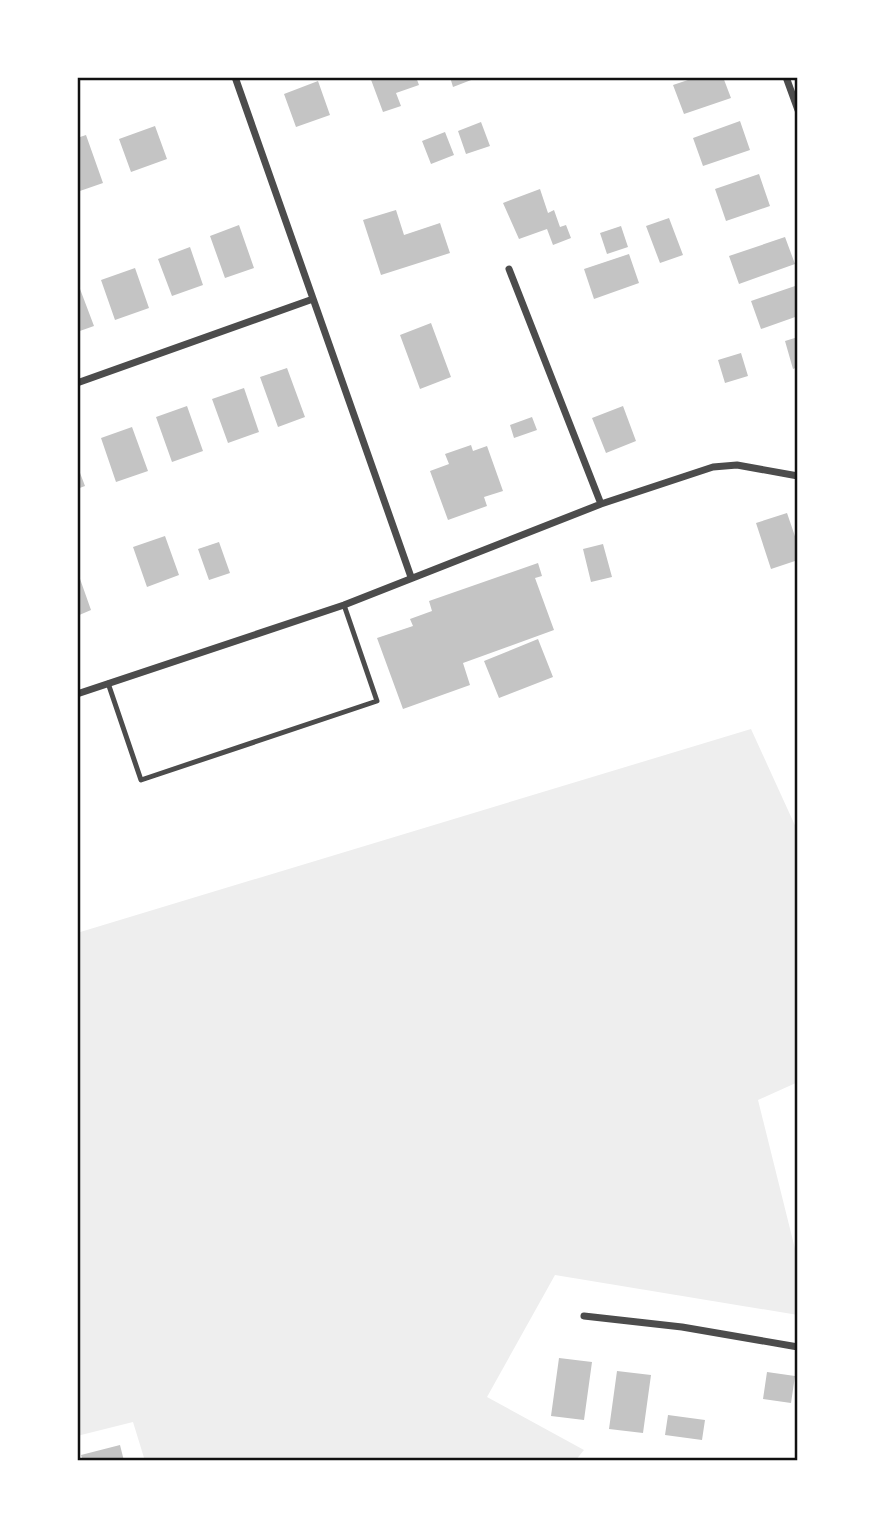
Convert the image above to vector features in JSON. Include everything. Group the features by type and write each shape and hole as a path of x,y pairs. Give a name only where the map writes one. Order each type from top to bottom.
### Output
{"street":[{"path":"234,77 411,577"},
{"path":"786,77 798,110"},
{"path":"509,269 601,504"},
{"path":"77,383 313,299"},
{"path":"77,694 344,605 601,504 713,467 737,465 798,476"},
{"path":"584,1316 682,1327 798,1347"}],"lane":[{"path":"108,683 141,780 377,701 344,605"}],"shaded area":[{"path":"751,729 798,832 798,1082 758,1100 798,1261 798,1315 555,1275 487,1397 584,1450 575,1461 145,1461 133,1422 77,1436 77,933"}],"building":[{"path":"370,77 416,77 419,85 396,93 401,106 383,112"},
{"path":"450,77 479,77 453,87"},
{"path":"697,77 723,77 731,98 684,114 673,85"},
{"path":"318,81 330,115 296,127 284,94"},
{"path":"740,121 750,150 703,166 693,138"},
{"path":"481,122 490,146 466,154 458,131"},
{"path":"155,126 167,159 131,172 119,139"},
{"path":"445,132 454,155 431,164 422,141"},
{"path":"86,135 103,183 77,192 77,138"},
{"path":"759,174 770,206 726,221 715,189"},
{"path":"540,189 548,213 554,210 560,227 566,225 571,238 553,245 547,229 519,239 503,203"},
{"path":"396,210 404,235 440,223 450,253 381,275 363,220"},
{"path":"669,218 683,255 660,263 646,226"},
{"path":"239,225 254,268 225,278 210,236"},
{"path":"621,226 628,247 607,254 600,233"},
{"path":"785,237 795,264 739,284 729,256"},
{"path":"190,247 203,285 172,296 158,259"},
{"path":"629,254 639,283 594,299 584,269"},
{"path":"135,268 149,308 115,320 101,280"},
{"path":"77,281 94,326 77,332"},
{"path":"798,285 798,316 761,329 751,301"},
{"path":"431,323 451,377 420,389 400,335"},
{"path":"798,337 798,367 793,369 785,341"},
{"path":"741,353 748,376 725,383 718,360"},
{"path":"287,368 305,417 278,427 260,377"},
{"path":"244,388 259,432 228,443 212,399"},
{"path":"187,406 203,451 172,462 156,417"},
{"path":"623,406 636,441 606,453 592,418"},
{"path":"532,417 537,430 514,438 510,425"},
{"path":"132,427 148,471 116,482 101,438"},
{"path":"471,445 473,451 487,446 503,491 484,497 487,506 448,520 430,471 449,464 445,454"},
{"path":"77,465 85,486 77,489"},
{"path":"787,513 798,545 798,560 771,569 756,523"},
{"path":"165,536 179,575 147,587 133,547"},
{"path":"219,542 230,573 209,580 198,549"},
{"path":"603,544 612,577 591,582 583,549"},
{"path":"538,563 542,576 535,578 554,630 463,663 470,685 403,709 377,638 413,626 410,619 432,611 429,601"},
{"path":"77,576 91,610 77,616"},
{"path":"538,639 553,677 499,698 484,661"},
{"path":"559,1358 592,1362 584,1420 551,1416"},
{"path":"617,1371 651,1375 643,1433 609,1429"},
{"path":"767,1372 795,1376 791,1403 763,1399"},
{"path":"668,1415 705,1420 702,1440 665,1435"},
{"path":"120,1445 124,1461 83,1461 81,1455"}]}
